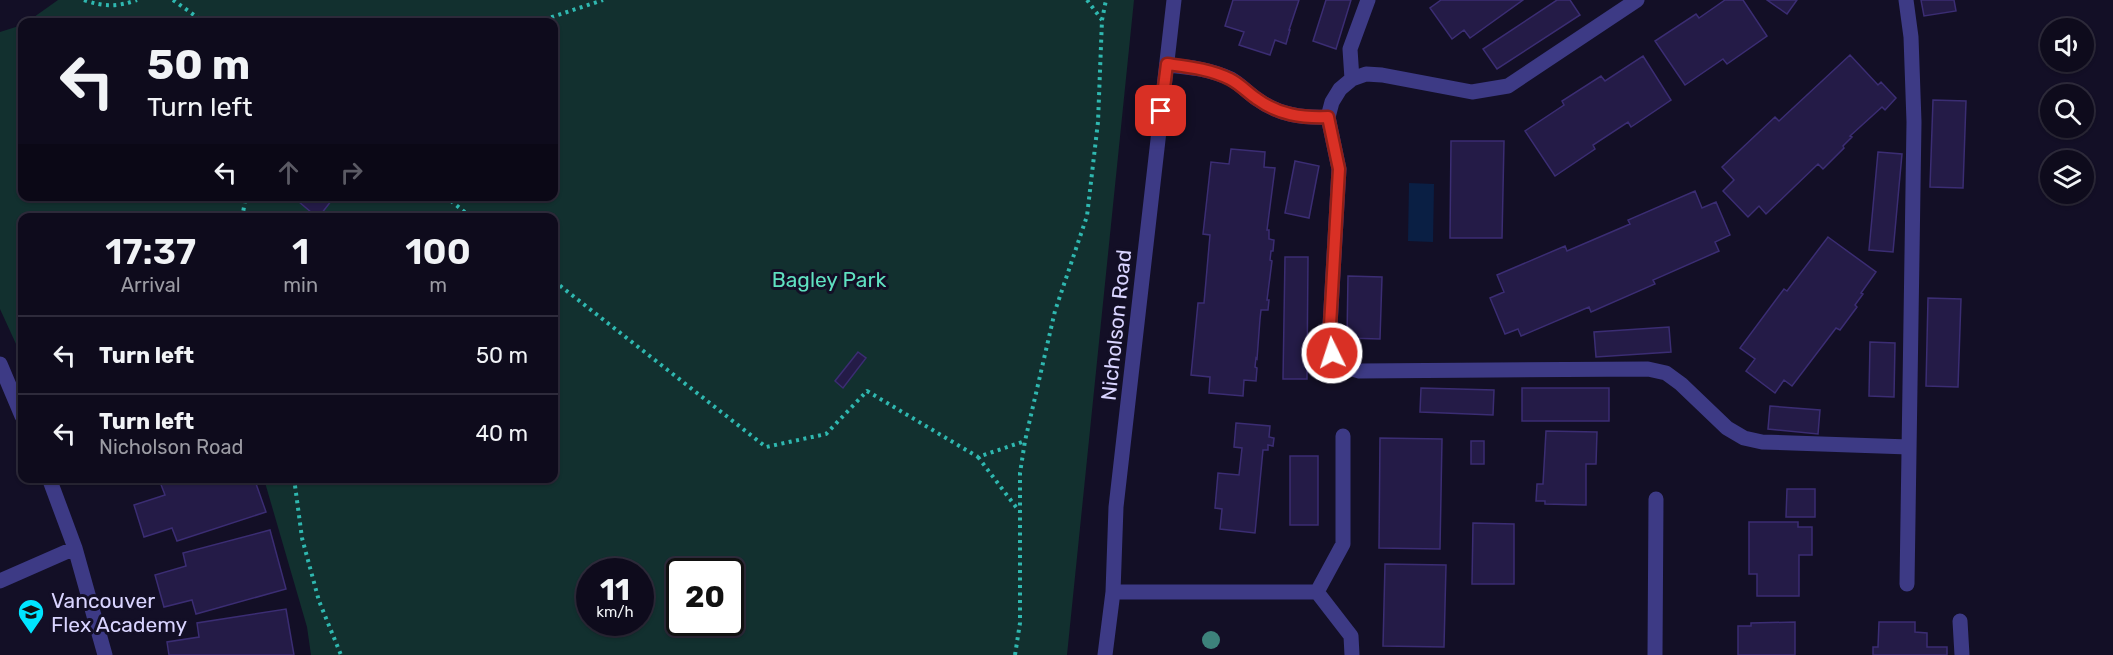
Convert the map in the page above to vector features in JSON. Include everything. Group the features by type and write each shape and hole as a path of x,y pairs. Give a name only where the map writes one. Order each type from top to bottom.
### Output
{"street":[{"name":"Nicholson Road","path":"1105,655 1113,592 1116,507 1174,0"},
{"path":"1352,79 1350,49 1368,0"},
{"path":"1637,0 1508,86 1472,92 1366,74 1352,79 1340,89 1332,102 1328,117 1339,169 1329,343 1332,353 1348,368 1359,371 1648,369 1666,374 1681,384 1727,428 1744,438 1762,442 1909,447"},
{"path":"1906,0 1911,37 1914,122 1907,584"},
{"path":"1167,64 1200,68 1232,80 1259,101 1281,112 1304,118 1328,117"},
{"path":"0,364 18,407"},
{"path":"1317,592 1343,544 1343,436"},
{"path":"51,483 75,548 105,655"},
{"path":"1655,655 1656,499"},
{"path":"0,581 75,548"},
{"path":"1113,592 1317,592"},
{"path":"1317,592 1351,636 1352,655"},
{"path":"1960,621 1962,655"}],"path":[{"path":"84,0 102,6 120,6 137,0"},
{"path":"173,0 198,18"},
{"path":"549,18 603,0"},
{"path":"1088,0 1102,20"},
{"path":"1015,655 1020,623 1020,473 1025,441 1055,311 1087,216 1098,122 1102,20 1106,0"},
{"path":"451,201 466,213"},
{"path":"558,284 766,447 826,435 867,391 978,456 1020,512"},
{"path":"978,456 1025,441"},
{"path":"295,483 302,538 319,601 341,655"}],"green space":[{"name":"Bagley Park","path":"58,0 1134,0 1067,655 311,655 307,627 265,483 558,483 558,213 18,213 18,348 0,309 0,32 18,26 18,201 558,201 558,18 33,18"}],"water":[{"path":"1409,183 1434,184 1433,242 1408,241"}],"building":[{"path":"1233,0 1299,0 1286,44 1275,40 1270,55 1239,45 1244,32 1225,26"},
{"path":"1326,0 1351,0 1336,49 1313,41"},
{"path":"1441,0 1523,0 1470,38 1464,30 1452,39 1430,8"},
{"path":"1557,0 1570,0 1580,15 1497,69 1483,49"},
{"path":"1725,0 1743,0 1767,36 1727,64 1723,59 1685,85 1655,41 1696,14 1699,18"},
{"path":"1767,0 1797,0 1787,14"},
{"path":"1921,0 1954,0 1956,11 1924,16"},
{"path":"1850,55 1878,85 1881,82 1896,98 1885,110 1882,107 1850,136 1852,137 1843,146 1844,148 1823,169 1818,164 1766,214 1759,206 1748,217 1723,191 1734,180 1722,167 1775,117 1779,121"},
{"path":"1643,56 1671,100 1631,127 1628,122 1593,145 1595,149 1555,176 1525,131 1564,105 1562,101 1601,76 1605,81"},
{"path":"1933,100 1966,101 1963,188 1930,187"},
{"path":"1451,141 1504,141 1502,238 1450,238"},
{"path":"1231,149 1265,152 1264,167 1275,168 1267,230 1269,230 1269,239 1274,240 1270,260 1272,261 1267,300 1269,300 1268,310 1261,310 1255,367 1257,368 1256,381 1244,380 1243,396 1209,393 1210,377 1191,375 1198,303 1204,303 1210,235 1203,234 1211,162 1229,164"},
{"path":"1878,152 1902,154 1893,252 1869,250"},
{"path":"1295,161 1319,166 1309,218 1285,213"},
{"path":"1695,191 1702,208 1716,202 1730,235 1715,242 1719,251 1653,280 1655,284 1591,312 1589,307 1521,336 1518,329 1505,334 1490,298 1504,292 1497,275 1565,246 1567,251 1630,224 1628,220"},
{"path":"298,201 331,201 322,213 312,213"},
{"path":"1828,237 1876,272 1861,293 1863,294 1855,305 1857,307 1840,330 1836,328 1792,386 1784,380 1775,393 1746,371 1755,359 1740,348 1784,289 1787,291"},
{"path":"1285,257 1308,257 1307,379 1283,379"},
{"path":"1348,276 1382,277 1380,339 1347,338"},
{"path":"1928,298 1961,299 1958,387 1926,386"},
{"path":"1669,327 1671,352 1596,357 1594,332"},
{"path":"1870,342 1895,343 1894,397 1869,396"},
{"path":"858,352 866,358 843,388 835,381"},
{"path":"1421,388 1494,390 1493,415 1420,412"},
{"path":"1522,388 1609,388 1609,421 1522,421"},
{"path":"1770,406 1820,410 1818,434 1768,429"},
{"path":"1236,423 1270,426 1269,437 1274,438 1273,446 1268,445 1268,450 1263,450 1255,533 1220,529 1222,509 1215,508 1218,473 1239,475 1242,448 1234,447"},
{"path":"1546,431 1597,432 1596,464 1586,464 1586,505 1545,504 1545,501 1536,501 1537,484 1543,484"},
{"path":"1380,438 1442,439 1440,549 1379,548"},
{"path":"1471,441 1484,441 1484,464 1471,464"},
{"path":"1290,456 1318,456 1318,525 1290,525"},
{"path":"160,483 256,483 266,512 177,541 172,528 144,537 134,505 165,495"},
{"path":"1787,489 1815,489 1815,517 1786,517"},
{"path":"1749,522 1798,522 1798,527 1812,527 1812,555 1799,555 1799,596 1757,596 1757,574 1749,574"},
{"path":"1473,523 1514,524 1514,584 1472,584"},
{"path":"270,530 286,589 196,614 192,600 164,607 155,575 186,566 183,553"},
{"path":"1385,564 1446,565 1444,647 1383,646"},
{"path":"286,609 294,655 169,655 167,642 199,637 197,623"},
{"path":"1795,622 1795,655 1738,655 1738,626 1751,626 1751,623"},
{"path":"1879,622 1915,622 1915,632 1927,633 1927,647 1947,647 1947,655 1873,655 1873,647 1878,647"}],"place":[{"name":"Vancouver Flex Academy","path":"31,635"}],"route":[{"path":"1161,111 1167,64 1200,68 1232,80 1259,101 1281,112 1304,118 1328,117 1339,169 1329,343 1332,353"}]}
